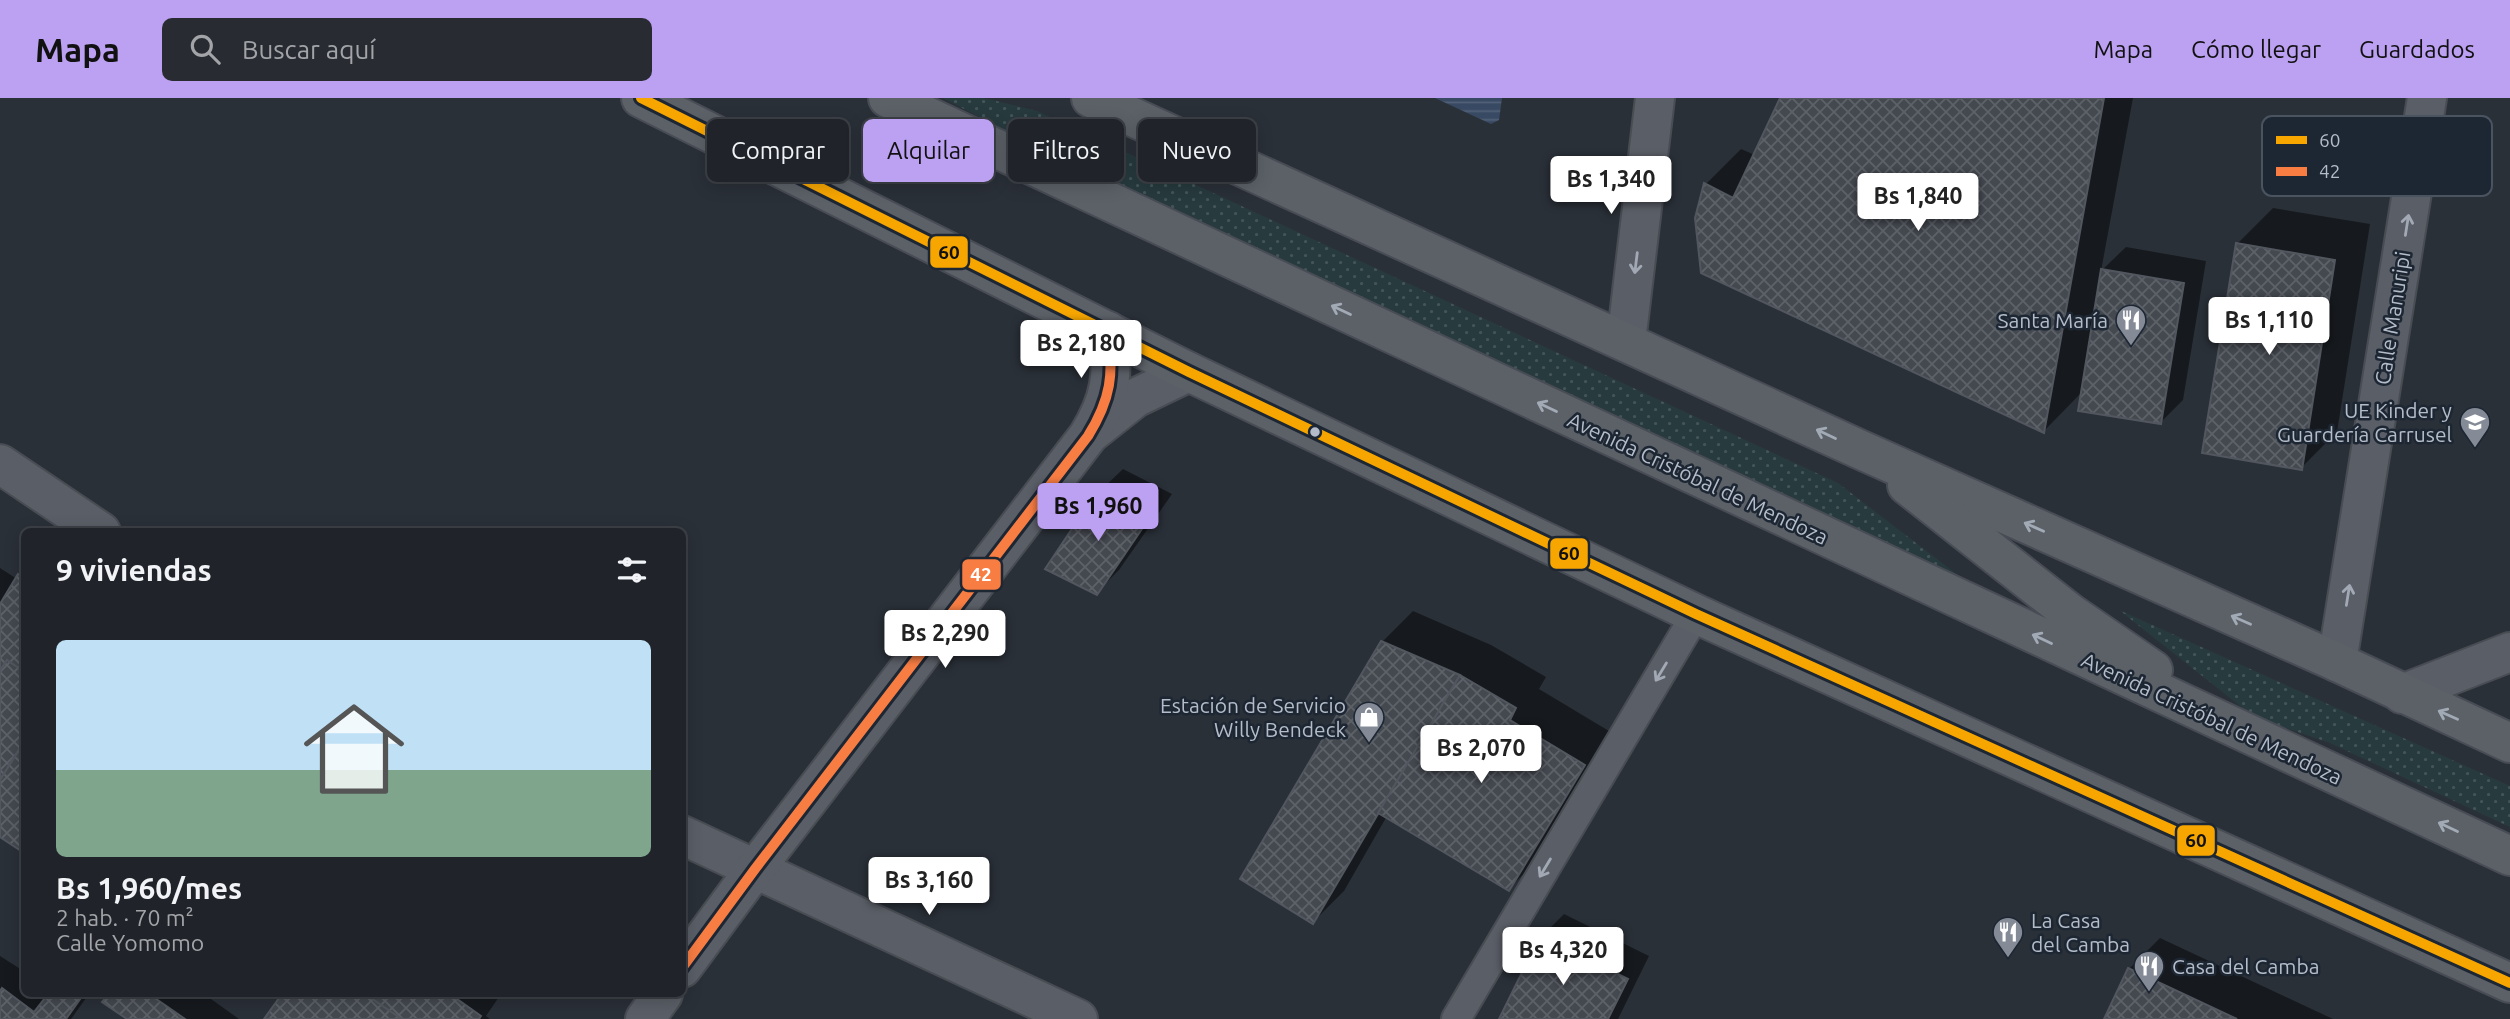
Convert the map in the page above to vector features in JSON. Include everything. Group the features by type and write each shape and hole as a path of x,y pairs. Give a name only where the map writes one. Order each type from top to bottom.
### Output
{"main road":[{"path":"641,98 1189,372 1696,614 2510,983"},
{"name":"Avenida Cristóbal de Mendoza","path":"888,98 2510,856"},
{"path":"1091,98 1861,450 2337,662 2510,743"},
{"path":"1861,450 2070,613 2244,733"}],"street":[{"path":"1626,341 1655,98"},
{"name":"Calle Manuripi","path":"2424,116 2427,98"},
{"name":"Calle Manuripi","path":"2337,662 2411,196"},
{"path":"686,963 1088,436 1102,412 1110,386 1112,359 1108,331"},
{"path":"1088,436 1135,398 1189,372"},
{"path":"0,464 95,528"},
{"path":"2402,694 2510,652"},
{"path":"686,837 1079,1019"},
{"path":"645,1019 661,997"}],"lane":[{"path":"1457,1019 1696,614"}],"green space":[{"path":"943,98 984,98 1037,111 1054,119 1008,119 1008,132 994,125 994,119 983,119"},
{"path":"1124,151 1138,158 1138,182 1190,182 1838,483 1985,596 1102,182 1124,182"},
{"path":"2119,610 2510,786 2510,827 2330,743 2254,717"}],"water":[{"path":"1435,98 1502,98 1499,120 1491,124"}],"building":[{"path":"1780,98 2104,98 2044,433 1701,273 1695,218 1704,183 1733,198"},
{"path":"2236,243 2335,260 2302,470 2202,453"},
{"name":"Santa María","path":"2101,269 2184,283 2161,424 2078,411"},
{"path":"1098,490 1150,517 1097,595 1045,569"},
{"path":"18,574 21,576 21,670 7,660 0,671 0,604"},
{"name":"Estación de Servicio Willy Bendeck","path":"1381,641 1460,675 1313,924 1240,879"},
{"path":"7,660 21,670 21,746 0,780 0,671"},
{"path":"1460,675 1516,708 1510,720 1585,765 1509,891 1378,813"},
{"path":"19,750 21,851 0,837 0,780"},
{"path":"1540,936 1628,979 1608,1019 1499,1019"},
{"name":"Casa del Camba","path":"2128,968 2237,1019 2104,1019"},
{"path":"2,988 34,1012 46,997 82,997 66,1019 0,1019"},
{"path":"106,997 153,997 185,1019 127,1019 102,1002"},
{"path":"280,997 369,997 402,1019 264,1019"},
{"path":"369,997 454,997 481,1016 479,1019 402,1019"}],"transit line":[{"name":"60","path":"641,98 1189,372 1696,614 2510,983"},
{"name":"42","path":"686,963 1088,436 1102,410 1109,386 1111,360 1108,331"}],"place":[{"name":"Santa María","path":"2131,347"},
{"name":"UE Kinder y Guardería Carrusel","path":"2475,449"},
{"name":"Estación de Servicio Willy Bendeck","path":"1369,744"},
{"name":"La Casa del Camba","path":"2008,959"},
{"name":"Casa del Camba","path":"2149,993"}]}
